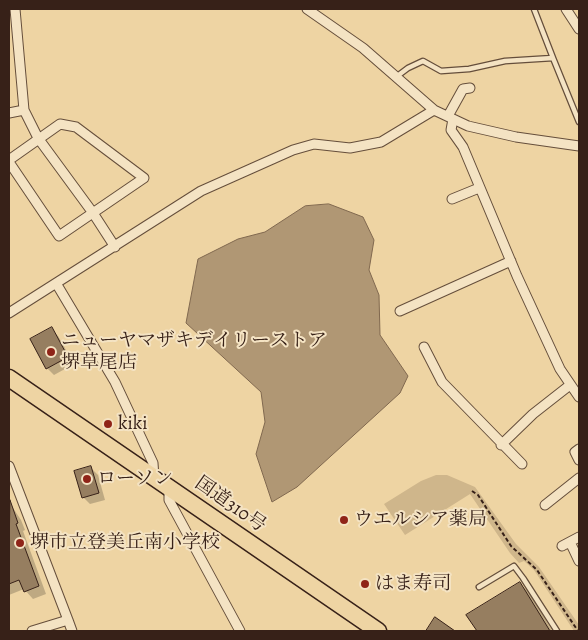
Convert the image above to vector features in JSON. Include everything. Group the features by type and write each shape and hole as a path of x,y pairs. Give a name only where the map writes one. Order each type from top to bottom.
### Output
{"highway":[{"name":"国道310号","path":"9,378 378,631"}],"street":[{"path":"15,9 24,110 38,138 93,213 115,247"},
{"path":"307,9 363,48 434,110 468,126 516,137 579,146"},
{"path":"566,9 579,29"},
{"path":"470,88 464,90 450,117 451,130 463,147 479,188 560,369 579,397"},
{"path":"9,113 24,110"},
{"path":"9,313 202,191 293,150 314,144 350,148 381,142 434,110"},
{"path":"60,124 76,127 144,178 59,236 9,161 38,138 60,124"},
{"path":"452,199 479,188"},
{"path":"400,311 511,261"},
{"path":"56,283 115,382 153,463 154,477"},
{"path":"424,347 442,382 501,445 522,464"},
{"path":"501,445 533,414 570,385"},
{"path":"579,450 575,452 579,460"},
{"path":"9,466 72,631"},
{"path":"545,505 579,478"},
{"path":"169,487 169,500 240,631"},
{"path":"579,537 566,544 579,561"},
{"path":"32,631 68,620"}],"lane":[{"path":"534,9 579,122"},
{"path":"396,77 408,68 423,61 441,71 469,69 505,61 553,58"},
{"path":"479,587 514,566 557,631"}],"path":[{"path":"472,491 478,496 512,546 537,570 578,631"}],"shaded area":[{"path":"329,204 363,217 374,240 369,270 379,295 380,335 408,376 400,393 297,487 272,502 256,454 265,422 261,392 186,323 198,259 238,239 265,232 305,206"},
{"path":"436,475 447,475 475,487 516,544 539,567 579,625 579,631 574,631 534,570 524,561 519,563 510,553 470,494 405,535 384,504 421,481"}],"building":[{"path":"52,327 68,357 46,369 30,339"},
{"path":"91,466 99,493 82,498 74,471"},
{"path":"10,500 18,523 16,524 39,586 24,592 19,580 9,584"},
{"path":"520,582 550,631 477,631 466,615"},
{"path":"435,617 455,631 426,631"}],"place":[{"name":"ニューヤマザキデイリーストア 堺草尾店","path":"51,352"},
{"name":"kiki","path":"108,424"},
{"name":"ローソン","path":"87,479"},
{"name":"ウエルシア薬局","path":"344,520"},
{"name":"堺市立登美丘南小学校","path":"20,543"},
{"name":"はま寿司","path":"365,584"}]}
